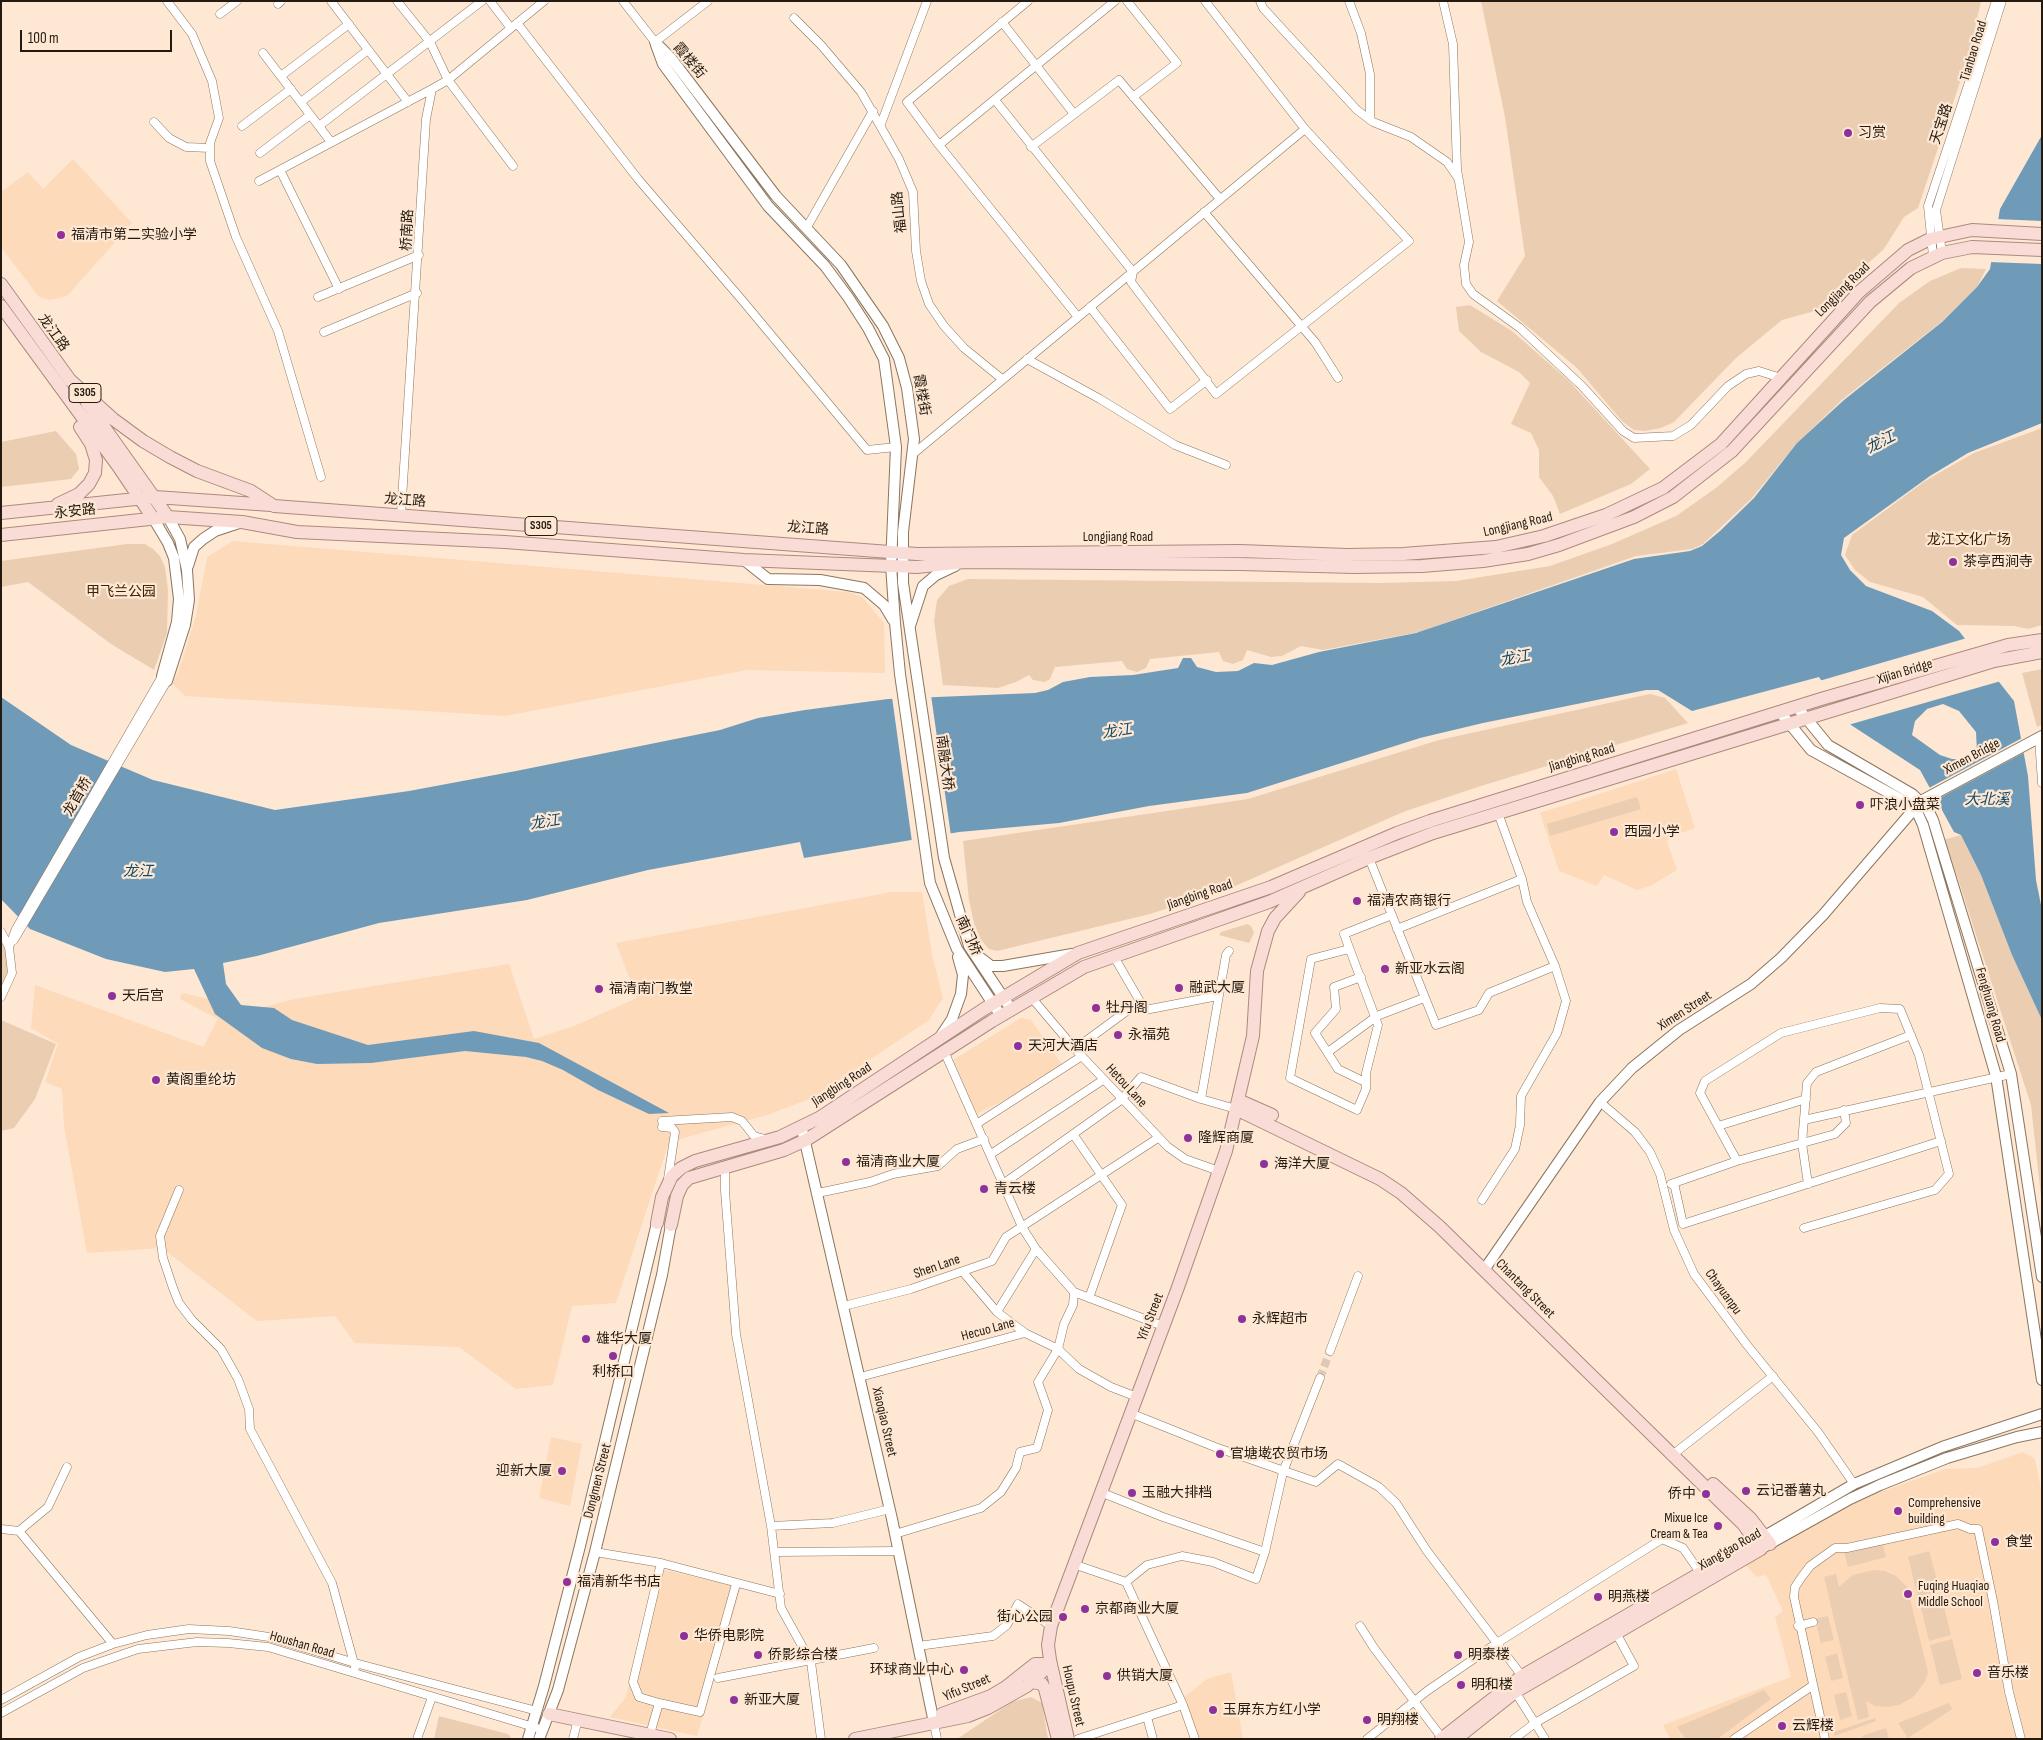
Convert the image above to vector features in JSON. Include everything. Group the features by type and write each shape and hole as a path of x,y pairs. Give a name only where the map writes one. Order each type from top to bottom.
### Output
{"main road":[{"name":"Longjiang Road","path":"897,552 1240,551 1375,555 1496,547 1553,533 1606,515 1663,488 1722,444 1859,292 1908,250 1934,238 1972,230 2042,234"},
{"name":"Longjiang Road","path":"896,565 917,567 965,562 1395,567 1483,561 1528,554 1600,531 1649,509 1673,497 1706,473 1751,433 1870,302 1911,268 1937,255 1972,247 2042,250"},
{"name":"龙江路","path":"1,284 70,380 113,419 142,441 197,471 251,491 274,506 897,552"},
{"name":"龙江路","path":"1,306 153,518"},
{"path":"70,380 168,517"},
{"path":"50,508 79,494 89,484 95,473 96,460 91,444 78,426 73,406"},
{"name":"永安路","path":"1,513 155,497 274,506"},
{"name":"永安路","path":"1,535 168,517 242,522"},
{"name":"S305","path":"242,522 297,532 505,542 744,560 896,565"},
{"path":"1992,656 2042,640"},
{"path":"1992,656 2042,652"},
{"name":"Xijian Bridge","path":"1821,699 1992,656"},
{"name":"Xijian Bridge","path":"1825,712 1992,656"},
{"name":"Jiangbing Road","path":"671,1225 682,1185 689,1178 784,1150 806,1140 940,1046 998,1001 1078,953 1271,887 1422,824 1821,699"},
{"name":"Jiangbing Road","path":"657,1223 666,1189 672,1176 695,1161 770,1140 802,1127 940,1046 1006,1013 1030,997 1084,967 1303,888 1402,844 1825,712"},
{"name":"Yifu Street","path":"1049,1667 1048,1645 1050,1626 1137,1397 1219,1171 1237,1105 1252,1036 1257,971 1268,932 1275,918 1303,888"},
{"name":"Chantang Street","path":"1237,1105 1402,1192 1486,1267 1763,1542"},
{"name":"Xiang'gao Road","path":"1614,1630 1701,1574 1763,1542"},
{"name":"Xiang'gao Road","path":"1441,1738 1516,1684 1614,1630 1763,1542"},
{"name":"Yifu Street","path":"934,1723 942,1714 965,1707 1006,1687 1035,1664 1049,1667"},
{"name":"Yifu Street","path":"934,1723 968,1716 988,1708 1032,1682 1049,1667"},
{"name":"Houpu Street","path":"1049,1667 1068,1739"},
{"name":"Houpu Street","path":"1032,1682 1042,1684 1046,1690 1058,1739"},
{"name":"Xiang'gao Road","path":"1456,1739 1516,1684"},
{"path":"543,1713 578,1719 627,1734 650,1734 670,1739"},
{"path":"856,1739 934,1723"}],"street":[{"path":"167,1 192,34 212,81 219,118 210,148 210,161 236,237 278,331 321,477"},
{"path":"220,14 237,1"},
{"path":"331,1 408,102"},
{"path":"397,1 430,42 448,80 514,166"},
{"path":"319,126 482,1"},
{"path":"490,1 514,25 638,178 867,450 896,447"},
{"path":"259,181 448,80 544,1"},
{"path":"623,1 655,42 708,1"},
{"path":"881,124 927,1"},
{"path":"1028,1 907,102 939,145 1078,317"},
{"path":"939,145 1038,66 1115,1"},
{"path":"1127,1 1177,63 1133,97"},
{"path":"1133,272 1131,282 1216,394 1409,241 1305,129 1205,1"},
{"path":"1260,1 1335,87 1370,120 1411,137 1447,162 1459,179"},
{"path":"1350,1 1361,33 1370,74 1370,120"},
{"path":"1443,1 1453,44 1459,179 1469,242 1464,265 1466,284 1473,294 1533,340 1582,386 1623,431 1634,438 1673,436 1691,425 1728,386 1746,374 1759,371 1781,378"},
{"name":"天宝路","path":"1937,255 1928,206 1996,1"},
{"name":"Tianbao Road","path":"1934,238 1936,210 2002,1"},
{"name":"福山路","path":"794,18 821,45 861,92 881,124 913,192 916,251 929,304 944,326 964,348 1002,379"},
{"path":"1002,22 1074,114"},
{"path":"281,76 349,24"},
{"name":"霞楼街","path":"655,42 671,58 776,196 841,265 864,295 883,326 899,358 907,388 914,439 897,552"},
{"name":"霞楼街","path":"655,42 663,64 768,206 825,266 868,328 884,359 896,447 897,552"},
{"path":"300,102 368,50"},
{"path":"263,53 331,142"},
{"path":"1031,148 1119,80 1220,199"},
{"path":"242,126 291,89"},
{"name":"桥南路","path":"401,515 417,293 426,119 432,89"},
{"path":"994,100 1133,272"},
{"path":"807,227 873,111"},
{"path":"260,153 310,115"},
{"path":"154,122 169,138 186,147 210,148"},
{"path":"912,454 1305,129"},
{"path":"280,170 338,289"},
{"path":"1204,212 1300,327 1315,342 1338,378"},
{"path":"318,297 419,255"},
{"path":"324,332 417,293"},
{"path":"1090,307 1170,409 1207,380"},
{"path":"1027,358 1116,408 1175,445 1226,465"},
{"path":"164,679 185,625 189,600 187,570 180,540 168,517"},
{"path":"153,518 168,543 174,558 180,599 177,622 164,679"},
{"path":"187,570 194,547 202,539 215,531 242,522"},
{"path":"895,623 897,552"},
{"path":"744,560 768,579 820,580 864,588 884,605 895,623"},
{"path":"909,629 923,586 936,575 965,562"},
{"path":"896,565 909,629"},
{"name":"南门桥","path":"895,623 900,674 930,883 956,949 1006,1013"},
{"name":"南融大桥","path":"909,629 917,671 944,858"},
{"name":"龙首桥","path":"9,947 164,679"},
{"name":"Fenghuang Road","path":"1797,707 1828,745 1920,802 1933,820 2011,1074 2042,1277"},
{"name":"Fenghuang Road","path":"1780,712 1807,747 1816,754 1904,802 1920,802"},
{"path":"2037,739 2042,783"},
{"name":"Ximen Bridge","path":"1920,802 2037,739"},
{"name":"Fenghuang Road","path":"1920,802 1923,825 1996,1076 2002,1104 2042,1380"},
{"name":"Ximen Street","path":"1486,1267 1600,1102 1621,1079 1653,1049 1752,984 1781,958 1823,914 1920,802"},
{"path":"1482,1200 1515,1149 1520,1125 1521,1096 1557,1033 1566,1001 1555,966 1527,902 1522,879 1498,813"},
{"name":"南门桥","path":"944,858 962,929 998,1001"},
{"path":"1369,858 1436,1026 1479,1010 1489,992 1555,966"},
{"path":"1397,929 1522,879"},
{"path":"1349,949 1311,959 1290,1078 1357,1110 1366,1089 1365,1082 1378,1025 1344,934 1392,915"},
{"path":"1,932 9,947 12,974 1,997"},
{"path":"969,946 984,963 1003,966 1078,953"},
{"path":"956,949 963,975 961,994 940,1046 978,1123 1022,1228 1036,1249 1074,1292 1163,1326"},
{"path":"1201,1099 1218,996 1226,955 1229,951"},
{"path":"1113,955 1138,1002 1145,1010 1218,996"},
{"path":"1361,977 1334,987 1336,1009 1315,1033 1338,1069 1365,1082"},
{"name":"Hetou Lane","path":"1030,997 1121,1100 1158,1138 1179,1156 1219,1171"},
{"path":"1328,1052 1376,1016 1424,998"},
{"path":"1075,1049 1138,1002"},
{"path":"1737,1161 1700,1093 1705,1081 1781,1033 1880,1008 1900,1009 1929,1092 1949,1174 1935,1190 1804,1228"},
{"path":"1808,1184 1802,1143 1808,1083 1816,1072 1911,1036"},
{"path":"978,1123 1082,1056"},
{"path":"1804,1120 2011,1074"},
{"path":"1003,1184 1121,1100 1141,1077 1201,1099 1237,1105"},
{"path":"991,1154 1103,1080"},
{"path":"1718,1126 1806,1098"},
{"name":"Chayuanpu","path":"1600,1102 1640,1138 1654,1160 1674,1230 1694,1274 1772,1376 1818,1432 1854,1484"},
{"path":"1663,1187 1737,1161 1835,1134 1846,1123 1844,1110"},
{"path":"666,1189 675,1132 672,1128 662,1124 732,1117 742,1121 754,1136 770,1140"},
{"name":"Xiaoqiao Street","path":"802,1127 890,1509 934,1723"},
{"path":"1073,1134 1122,1204 1089,1298"},
{"name":"Shen Lane","path":"844,1306 911,1289 992,1261 1006,1237 1158,1138"},
{"path":"818,1193 870,1182 892,1174 938,1166 958,1148 984,1139"},
{"path":"1674,1183 1683,1224 1940,1140"},
{"path":"725,1166 725,1191 736,1334 771,1526 781,1608 811,1662 821,1739"},
{"path":"179,1190 160,1236 163,1258 172,1288 179,1303 192,1320 221,1349 238,1379 248,1409 250,1429 332,1583 355,1663 354,1673"},
{"name":"Dongmen Street","path":"541,1734 543,1713 577,1555 657,1223"},
{"name":"Dongmen Street","path":"528,1739 531,1726 543,1713 558,1690 595,1552 662,1275 671,1225"},
{"path":"997,1312 1036,1249"},
{"path":"963,1272 997,1312 1025,1333"},
{"path":"1330,1351 1358,1276"},
{"path":"895,1534 981,1508 1001,1492 1016,1468 1020,1452 1038,1448 1048,1410 1038,1382 1058,1349 1064,1324 1073,1305 1074,1292"},
{"name":"Hecuo Lane","path":"860,1377 1025,1333 1058,1349 1078,1369 1137,1397"},
{"path":"1674,1453 1772,1376"},
{"path":"1126,1582 1147,1565 1182,1556 1213,1562 1256,1579 1265,1552 1283,1472 1320,1378"},
{"path":"1130,1413 1188,1437 1283,1472 1316,1482 1338,1464 1379,1487 1396,1503 1419,1539 1496,1643 1535,1723 1545,1739"},
{"path":"1763,1542 1854,1484 1942,1447 2042,1414"},
{"name":"Xiang'gao Road","path":"1763,1542 1880,1485 1947,1458 2016,1437 2042,1432"},
{"path":"19,1531 48,1508 67,1467"},
{"path":"1100,1492 1163,1517 1265,1552"},
{"path":"771,1526 833,1524 890,1509"},
{"path":"1825,1739 1815,1689 1812,1686 1798,1626 1794,1597 1795,1587 1810,1566 1835,1548 1847,1548 1958,1524 1970,1529 1978,1529 1994,1601 2009,1692 2021,1739"},
{"path":"1,1529 19,1531 114,1644"},
{"path":"1367,1739 1414,1701 1496,1643 1662,1539 1682,1548 1701,1574"},
{"path":"775,1552 898,1551"},
{"path":"595,1552 661,1563 780,1594"},
{"path":"661,1563 633,1682 639,1697 659,1703 700,1712 736,1584"},
{"path":"1073,1564 1126,1582 1183,1705 1195,1739"},
{"path":"918,1646 993,1636 1007,1625 1018,1604 1050,1626"},
{"path":"1798,1626 1814,1622"},
{"path":"1360,1626 1374,1648 1441,1738"},
{"name":"Houshan Road","path":"1,1700 79,1657 114,1644 147,1635 189,1629 229,1631 269,1637 355,1663 543,1713"},
{"path":"1514,1739 1535,1723 1634,1666 1614,1630"},
{"name":"Houshan Road","path":"1,1713 82,1668 138,1649 167,1645 228,1643 268,1647 531,1726 541,1734"},
{"path":"718,1678 811,1662 874,1648"},
{"path":"1734,1739 1812,1686"},
{"path":"417,1739 432,1697"},
{"path":"650,1734 659,1703"},
{"path":"1078,1739 1183,1705"},
{"path":"1148,1717 1153,1739"},
{"path":"573,1739 578,1719"},
{"path":"934,1723 937,1739"}],"shaded area":[{"name":"福清市第二实验小学","path":"73,159 132,223 67,296 50,300 39,297 1,247 1,192 28,172 43,189"},
{"path":"233,541 848,592 862,597 884,623 885,673 747,670 505,716 185,696 172,683 178,673 196,616 207,557"},
{"name":"西园小学","path":"1676,769 1695,828 1670,837 1667,842 1677,870 1650,886 1637,890 1604,875 1597,886 1559,871 1540,813"},
{"path":"892,892 922,892 932,954 943,998 929,1020 812,1098 767,1115 669,1142 616,1303 572,1306 553,1385 516,1389 459,1347 355,1343 335,1316 257,1321 162,1248 87,1253 64,1126 62,1089 45,1082 58,1044 31,1028 35,985 203,1047 218,1019 180,999 182,993 256,1009 295,999 509,964 534,1039 574,1026 637,998 616,943"},
{"path":"1021,1018 1031,1020 1065,1069 977,1114 953,1060"},
{"path":"551,1437 582,1444 570,1506 539,1498"},
{"name":"Fuqing Huaqiao Middle School","path":"2023,1452 2035,1459 2042,1494 2042,1739 1670,1739 1663,1725 1791,1677 1775,1617 1783,1611 1766,1575 1756,1577 1746,1565 1803,1528 1858,1500 1945,1469 1977,1468"},
{"path":"657,1568 741,1588 697,1736 610,1717 626,1697"},
{"name":"玉屏东方红小学","path":"1231,1672 1243,1739 1198,1739 1183,1698 1207,1679"}],"green space":[{"path":"1481,1 1981,1 1969,55 1918,208 1904,217 1884,249 1815,311 1782,320 1736,358 1674,422 1661,428 1645,431 1634,430 1622,421 1577,368 1497,301 1525,256 1505,117"},
{"path":"1961,268 1986,269 1977,287 1941,322 1843,399 1797,443 1752,498 1703,544 1692,549 1636,556 1419,632 1323,650 1301,646 1282,656 1271,657 1247,650 1243,660 1233,664 1223,661 1219,652 1150,659 1146,668 1137,672 1127,669 1122,661 1055,667 1050,679 1045,682 1033,680 1029,675 998,688 943,685 934,621 937,600 949,586 968,579 1381,583 1456,581 1550,566 1612,544 1676,516 1716,488 1746,462 1899,303 1930,281"},
{"path":"1470,305 1512,331 1569,381 1650,469 1631,484 1560,514 1553,496 1539,477 1539,450 1531,433 1511,424 1530,383 1519,372 1481,352 1459,331 1456,307"},
{"name":"龙江文化广场","path":"2042,428 2042,625 2028,629 2014,626 1957,625 1923,597 1870,582 1855,570 1845,555 1852,535 1925,481 1974,453"},
{"path":"56,431 76,454 79,469 71,479 1,487 1,442"},
{"name":"甲飞兰公园","path":"127,544 145,544 160,556 165,567 168,590 167,633 154,670 111,644 28,582 1,587 1,561"},
{"path":"2042,669 2042,724 2037,727 2022,673"},
{"path":"1650,694 1665,698 1688,723 1481,786 1403,812 1233,887 1150,914 997,951 989,949 981,940 974,923 969,900 963,841 1248,799 1439,740"},
{"path":"1637,797 1641,809 1550,836 1547,824"},
{"path":"1961,835 1981,875 2012,955 2042,1020 2042,1206 2031,1105 1958,879 1943,840"},
{"path":"1247,924 1251,926 1254,933 1249,943 1219,935 1221,932"},
{"path":"1,941 7,952 9,974 1,992"},
{"path":"1,1020 56,1044 35,1099 14,1128 1,1131"},
{"path":"1882,1542 1886,1557 1848,1567 1844,1551"},
{"path":"1929,1551 1940,1591 1918,1597 1908,1557"},
{"path":"1874,1570 1884,1571 1896,1576 1907,1587 1928,1672 1925,1682 1912,1698 1899,1705 1888,1707 1875,1706 1866,1701 1869,1717 1858,1720 1824,1577 1836,1574 1839,1587 1853,1575"},
{"path":"1941,1595 1951,1635 1929,1641 1919,1600"},
{"path":"1828,1616 1834,1640 1821,1643 1815,1619"},
{"path":"1952,1639 1962,1679 1940,1685 1930,1645"},
{"path":"1837,1653 1843,1678 1831,1681 1825,1657"},
{"path":"1764,1690 1771,1699 1717,1739 1686,1739 1677,1727"},
{"path":"1846,1692 1852,1716 1840,1720 1834,1695"},
{"path":"1031,1697 1042,1703 1048,1739 957,1739 1012,1702"},
{"path":"1949,1703 1952,1709 1908,1738 1898,1723"},
{"path":"439,1716 508,1734 512,1739 434,1739"},
{"path":"1875,1718 1876,1721 1834,1736 1834,1732"},
{"path":"1886,1728 1889,1739 1863,1739 1862,1736"}],"water":[{"name":"龙江","path":"2042,135 2042,423 1968,453 1930,476 1844,538 1841,555 1850,570 1866,586 1932,611 1959,631 2014,701 2028,776 2036,880 2042,910 2042,1020 2012,955 1981,875 1961,835 1954,832 1920,770 1851,725 1819,677 1692,711 1658,690 1646,690 1483,723 1420,738 1247,793 1149,806 1059,823 959,832 804,858 800,842 648,870 527,900 379,923 257,956 223,963 226,984 241,1005 274,1008 292,1020 368,1045 474,1031 539,1043 669,1113 649,1114 598,1090 563,1070 542,1061 526,1057 465,1051 371,1063 317,1064 291,1059 262,1048 215,1014 194,969 165,972 106,959 30,929 1,899 1,697 71,745 153,780 275,810 409,791 516,771 720,730 758,718 805,710 888,699 1035,693 1048,690 1063,682 1090,677 1133,675 1178,668 1183,658 1191,658 1197,667 1216,672 1238,671 1254,663 1272,665 1319,652 1416,633 1634,559 1690,551 1702,546 1754,498 1797,443 1844,400 1942,322 1977,287 1990,269 2000,209","holes":["1943,704 1959,711 1976,732 1977,752 1969,759 1952,759 1940,755 1912,735 1915,721 1927,709"]}],"pier":[{"path":"1996,219 2042,221 2042,264 1989,262"},
{"path":"1967,638 2001,681 1848,725 1819,681"},
{"path":"931,695 951,836 912,842 892,697"},
{"path":"2024,737 2027,751 1934,801 1927,789"}],"tunnel":[{"path":"1320,1378 1330,1351"}],"place":[{"name":"习赏","path":"1848,133"},
{"name":"福清市第二实验小学","path":"61,235"},
{"name":"茶亭西涧寺","path":"1953,562"},
{"name":"吓浪小盘菜","path":"1860,805"},
{"name":"西园小学","path":"1614,832"},
{"name":"福清农商银行","path":"1357,901"},
{"name":"新亚水云阁","path":"1385,969"},
{"name":"融武大厦","path":"1179,988"},
{"name":"福清南门教堂","path":"599,989"},
{"name":"天后宫","path":"112,996"},
{"name":"牡丹阁","path":"1096,1008"},
{"name":"永福苑","path":"1118,1035"},
{"name":"天河大酒店","path":"1018,1046"},
{"name":"黄阁重纶坊","path":"156,1080"},
{"name":"隆辉商厦","path":"1188,1138"},
{"name":"福清商业大厦","path":"846,1162"},
{"name":"海洋大厦","path":"1264,1164"},
{"name":"青云楼","path":"984,1189"},
{"name":"永辉超市","path":"1242,1319"},
{"name":"雄华大厦","path":"586,1339"},
{"name":"利桥口","path":"613,1356"},
{"name":"官塘墘农贸市场","path":"1220,1454"},
{"name":"迎新大厦","path":"562,1471"},
{"name":"云记番薯丸","path":"1746,1491"},
{"name":"玉融大排档","path":"1132,1493"},
{"name":"侨中","path":"1706,1494"},
{"name":"Comprehensive building","path":"1898,1511"},
{"name":"Mixue Ice Cream & Tea","path":"1718,1526"},
{"name":"食堂","path":"1995,1542"},
{"name":"福清新华书店","path":"567,1582"},
{"name":"Fuqing Huaqiao Middle School","path":"1908,1594"},
{"name":"明燕楼","path":"1598,1597"},
{"name":"京都商业大厦","path":"1085,1609"},
{"name":"街心公园","path":"1063,1617"},
{"name":"华侨电影院","path":"684,1636"},
{"name":"侨影综合楼","path":"758,1655"},
{"name":"明泰楼","path":"1458,1655"},
{"name":"环球商业中心","path":"964,1670"},
{"name":"音乐楼","path":"1977,1673"},
{"name":"供销大厦","path":"1107,1676"},
{"name":"明和楼","path":"1461,1685"},
{"name":"新亚大厦","path":"734,1700"},
{"name":"玉屏东方红小学","path":"1213,1710"},
{"name":"明翔楼","path":"1367,1720"},
{"name":"云辉楼","path":"1782,1726"}],"water label":[{"name":"大北溪","path":"1987,800"}]}
